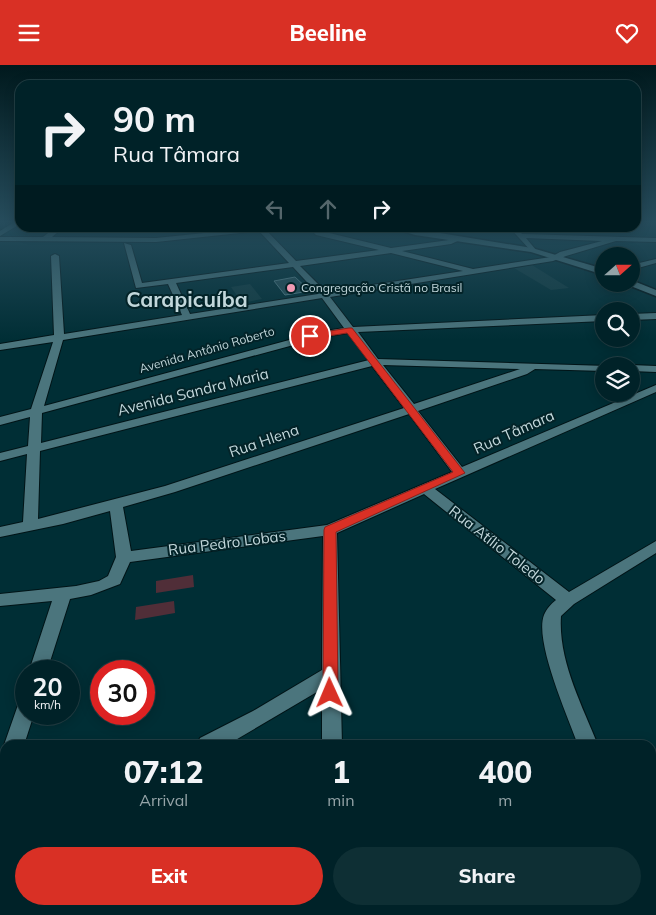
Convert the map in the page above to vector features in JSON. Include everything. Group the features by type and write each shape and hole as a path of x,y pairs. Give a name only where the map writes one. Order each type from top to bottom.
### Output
{"street":[{"path":"30,525 36,412 59,338 55,261"},
{"path":"132,261 139,286 318,261"},
{"path":"292,261 324,295 460,473"},
{"path":"433,261 475,271"},
{"path":"0,347 537,261"},
{"path":"570,261 595,269"},
{"path":"640,266 656,261"},
{"path":"171,282 187,317"},
{"path":"640,287 656,293"},
{"path":"640,317 656,316"},
{"name":"Avenida Antônio Roberto","path":"0,421 298,339 349,330 595,318"},
{"name":"Avenida Sandra Maria","path":"0,457 374,362 595,368"},
{"name":"Rua Hlena","path":"0,532 116,506 523,373 533,366"},
{"path":"640,369 656,369"},
{"name":"Rua Tâmara","path":"330,530 656,388"},
{"name":"Rua Atílio Toledo","path":"426,489 568,600"},
{"path":"0,600 63,594 101,586 114,580 124,557 116,506"},
{"path":"330,530 332,740"},
{"name":"Rua Pedro Lobas","path":"124,557 330,530"},
{"path":"586,740 552,643 552,618 555,610 568,600 656,546"},
{"path":"42,660 63,594"},
{"path":"216,740 260,717 330,675"},
{"path":"16,740 20,725"}],"shaded area":[{"path":"532,265 569,288 551,290 514,268"},
{"path":"250,284 262,299 242,303 231,287"},
{"path":"193,575 194,587 156,593 156,581"},
{"path":"174,601 175,613 135,620 136,607"}],"building":[{"name":"Congregação Cristã no Brasil","path":"295,277 310,291 285,295 274,281"}],"place":[{"name":"Congregação Cristã no Brasil","path":"291,288"}],"district":[{"name":"Carapicuíba","path":"187,300"}],"route":[{"path":"310,336 349,330 460,473 330,530 330,693"}]}
